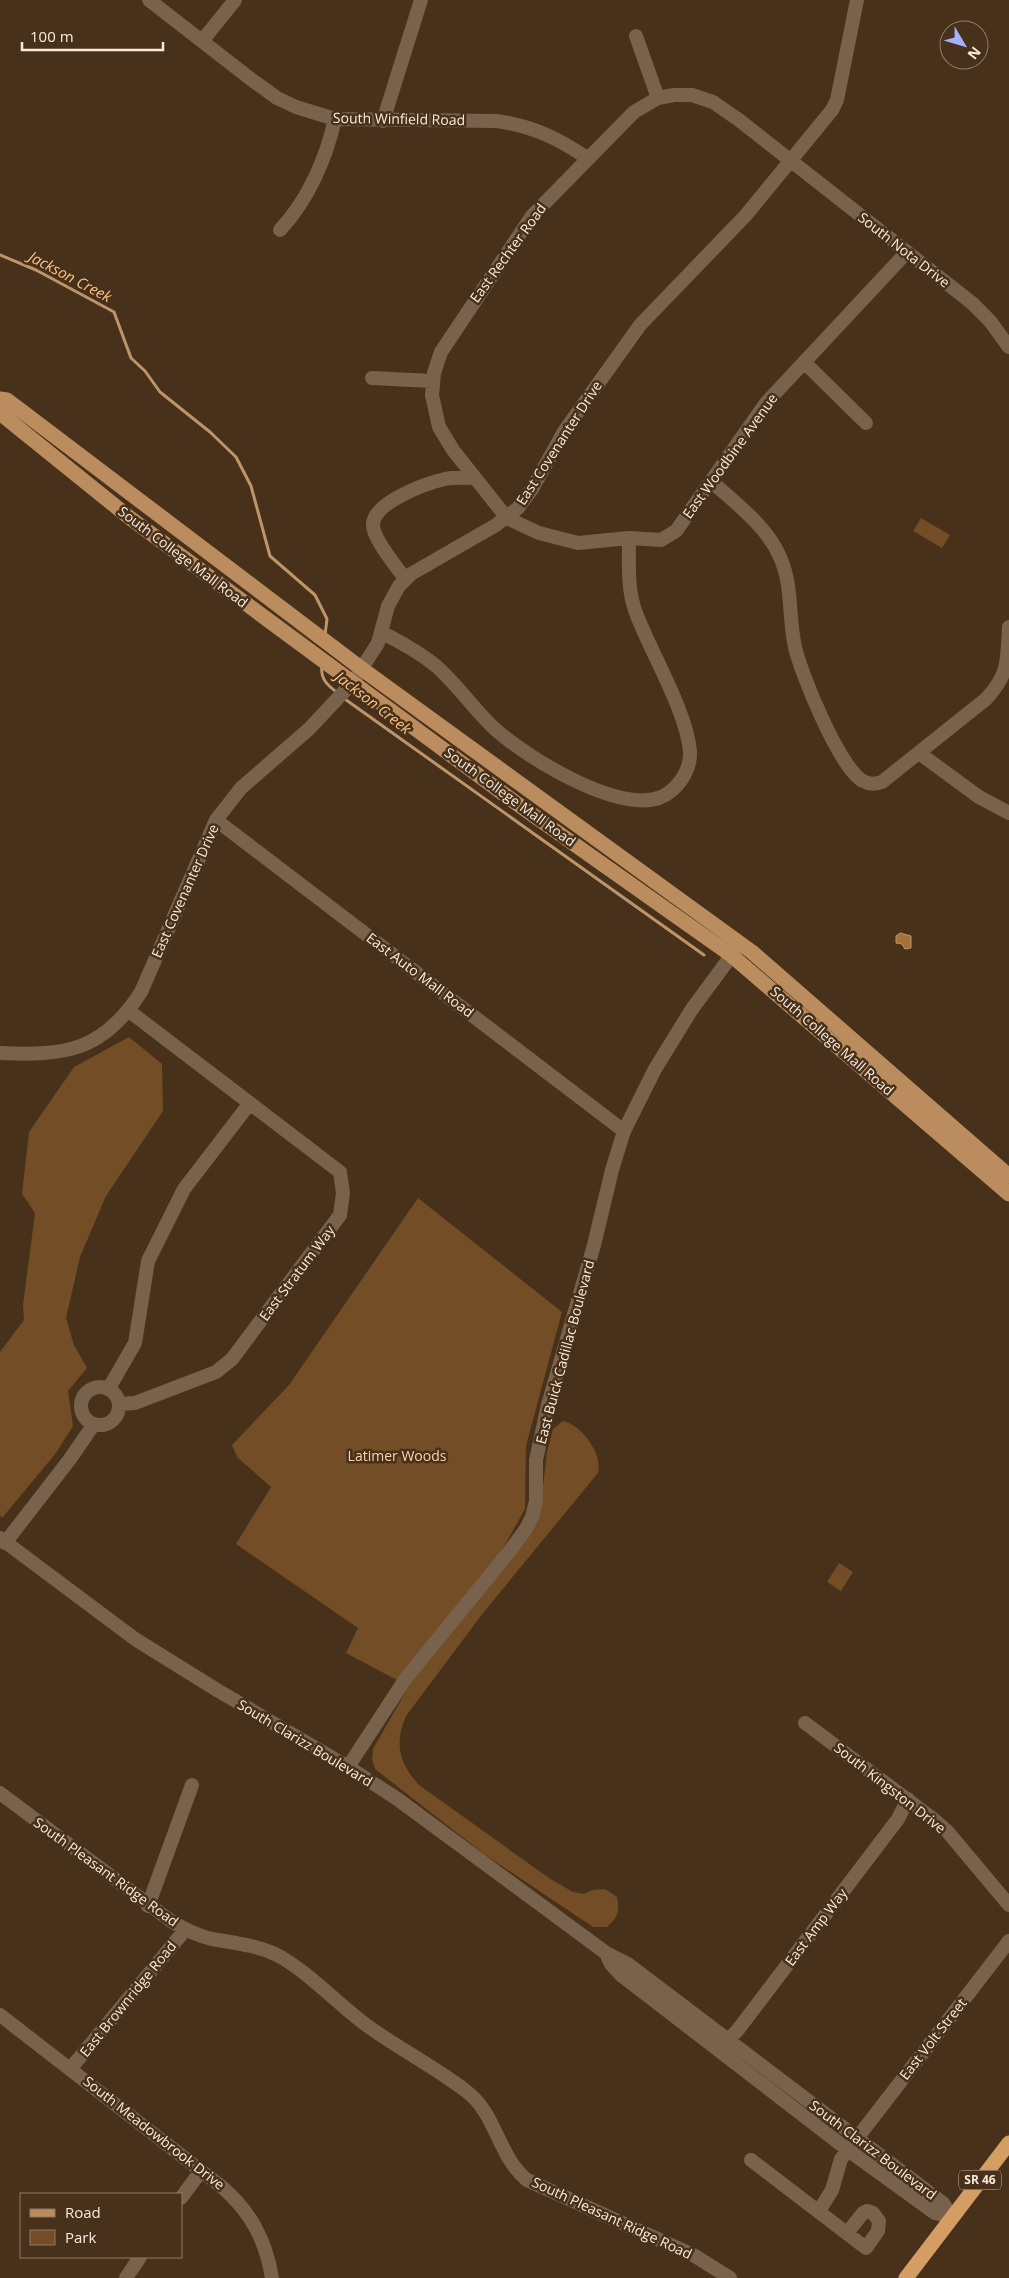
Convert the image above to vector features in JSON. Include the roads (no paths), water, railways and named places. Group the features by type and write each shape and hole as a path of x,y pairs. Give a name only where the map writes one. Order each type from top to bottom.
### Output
{"highway":[{"name":"SR 46","path":"906,2278 1009,2143"}],"main road":[{"name":"South College Mall Road","path":"0,399 7,400 317,636 528,789 736,949 966,1158 1006,1183"},
{"name":"South College Mall Road","path":"0,413 130,518 334,668 350,686 516,803 792,985 980,1150 1006,1183"},
{"path":"130,518 142,504"},
{"path":"966,1158 980,1150"}],"street":[{"name":"South Winfield Road","path":"149,0 277,98 296,108 335,119 496,121 515,124 552,136 587,158"},
{"path":"202,41 235,0"},
{"path":"383,120 421,0"},
{"name":"East Covenanter Drive","path":"0,1053 51,1054 77,1047 102,1035 129,1011 141,992 216,820 241,788 309,729 350,686 378,643 390,600 405,579 507,518 526,498 565,430 640,325 746,215 835,105 857,0"},
{"path":"636,36 658,98"},
{"name":"East Rechter Road","path":"507,518 453,450 438,427 432,402 432,381 436,364 445,344 523,227 587,158 634,112 658,98 674,95 692,95 713,102 790,160"},
{"path":"280,230 303,202 324,156 335,119"},
{"name":"South Nota Drive","path":"790,160 977,308 1009,347"},
{"name":"East Woodbine Avenue","path":"507,518 539,533 572,542 629,538 655,541 672,535 766,403 907,252"},
{"path":"804,362 866,423"},
{"path":"372,378 432,381"},
{"path":"405,579 374,533 372,522 377,513 391,501 419,488 446,479 475,478"},
{"path":"711,480 767,536 779,554 787,574 798,658 822,720 850,767 861,780 871,784 882,782 986,699 1003,681 1008,669 1009,627"},
{"path":"381,632 408,646 434,664 496,730 548,767 600,791 639,800 658,799 671,791 682,779 688,764 689,744 679,712 635,612 630,578 629,538"},
{"path":"919,754 979,797 1009,813"},
{"path":"516,803 528,789"},
{"name":"East Auto Mall Road","path":"216,820 624,1131"},
{"name":"East Buick Cadillac Boulevard","path":"348,1767 406,1678 509,1552 526,1529 532,1517 536,1502 536,1460 548,1405 624,1131 666,1050 692,1009 736,949"},
{"name":"East Stratum Way","path":"120,1404 135,1403 216,1372 232,1359 340,1215 343,1193 340,1172 129,1011"},
{"path":"109,1388 135,1343 148,1261 184,1188 250,1103"},
{"path":"102,1386 109,1388 117,1395 120,1404 119,1411 113,1421 100,1426 84,1416 81,1410 83,1397 92,1388 102,1386"},
{"path":"2,1540 70,1459 94,1424"},
{"name":"South Clarizz Boulevard","path":"2,1540 135,1639 348,1767 396,1798 606,1953 628,1964 729,2040 943,2202 952,2217"},
{"name":"South Kingston Drive","path":"805,1723 908,1800 947,1832 1009,1904"},
{"path":"148,1906 192,1785"},
{"name":"South Pleasant Ridge Road","path":"0,1793 148,1906 185,1930 211,1939 259,1947 293,1964 366,2024 473,2096 486,2111 508,2160 527,2180 686,2252 730,2278"},
{"name":"East Amp Way","path":"718,2050 729,2040 898,1819 908,1800"},
{"name":"East Brownridge Road","path":"71,2068 185,1930"},
{"name":"East Volt Street","path":"818,2211 832,2190 841,2160 848,2150 1009,1941"},
{"name":"South Clarizz Boulevard","path":"606,1953 611,1964 621,1975 848,2150 935,2212 952,2217"},
{"name":"South Meadowbrook Drive","path":"0,2015 71,2068 233,2196 252,2220 262,2240 272,2278"},
{"path":"751,2160 847,2233"},
{"path":"182,2197 201,2170"},
{"path":"126,2278 139,2258"}],"waterway":[{"name":"Jackson Creek","path":"0,255 36,270 114,312 131,358 145,371 160,392 210,432 236,457 251,486 270,556 315,595 327,619 325,635"},
{"name":"Jackson Creek","path":"322,666 322,675 326,682 338,693"},
{"name":"Jackson Creek","path":"342,697 704,955"}],"park label":[{"name":"Latimer Woods","path":"397,1456"}]}
